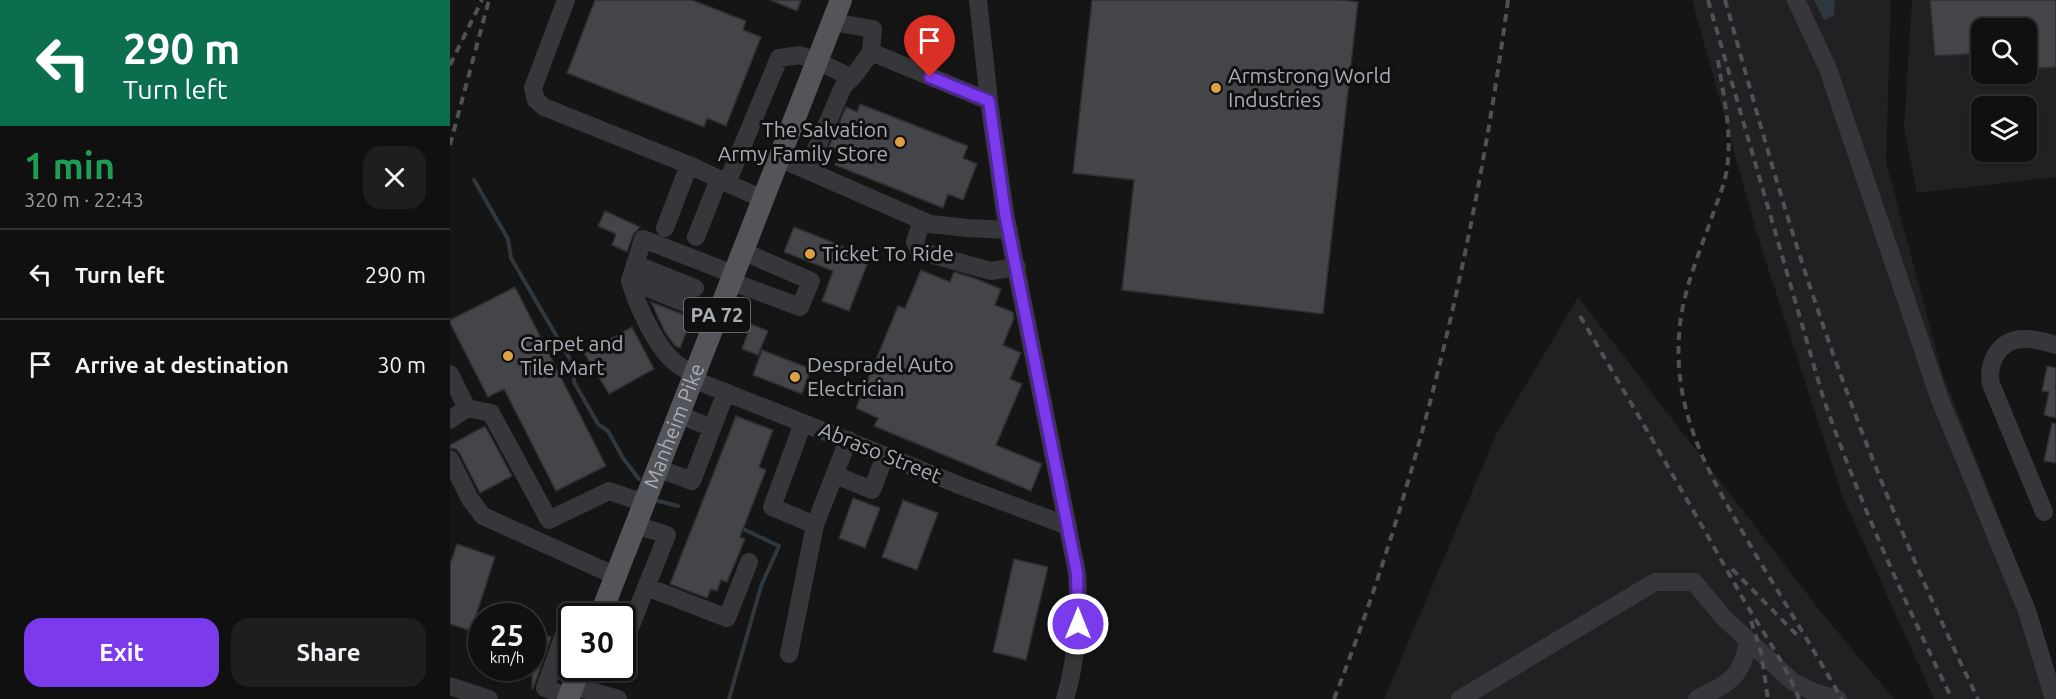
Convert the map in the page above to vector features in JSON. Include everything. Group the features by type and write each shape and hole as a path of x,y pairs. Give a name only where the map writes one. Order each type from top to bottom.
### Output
{"main road":[{"name":"Manheim Pike","path":"605,603 841,0"}],"street":[{"path":"566,0 533,88 536,99 544,107 688,165 763,199"},
{"path":"978,0 989,101 1009,230 1077,573 1078,624 1069,696"},
{"path":"1796,0 1828,69 1939,397 2027,611 2054,699"},
{"path":"807,170 843,87 871,52 873,29 832,22"},
{"path":"871,52 989,101"},
{"path":"696,237 779,58 800,55 852,78"},
{"path":"778,158 930,224 1009,230"},
{"path":"665,228 688,165"},
{"path":"922,220 915,243 918,249 926,253 991,271 1017,267"},
{"path":"717,316 692,296 633,272 643,239 705,263 732,278 800,307 812,281 742,251"},
{"path":"692,296 705,263"},
{"name":"Abraso Street","path":"633,272 640,310 660,344 675,363 693,377 885,456 1068,526"},
{"path":"2044,512 1991,384 1989,373 1996,353 2005,345 2016,340 2026,338 2056,345"},
{"path":"450,374 468,408"},
{"path":"657,468 692,481 726,392"},
{"path":"450,420 468,408 491,413 549,520"},
{"path":"678,414 712,429"},
{"path":"803,423 772,507 815,525"},
{"path":"789,654 815,525 848,440"},
{"path":"835,475 872,490 885,456"},
{"path":"450,459 470,499 483,516 616,576"},
{"path":"531,538 549,520 609,491 644,503"},
{"path":"636,525 667,535 636,614"},
{"path":"647,587 727,618 749,561"},
{"path":"1460,699 1655,582 1694,582 1723,617 1792,682 1816,693 1838,699"},
{"path":"1697,699 1723,685 1737,674 1746,658 1748,640"},
{"path":"558,650 544,688 573,687 609,697"},
{"path":"450,686 489,699"}],"shaded area":[{"path":"1692,0 1891,0 1886,162 1942,372 2036,612 2056,699 1934,699 1842,495 1757,234"},
{"path":"1814,0 1835,0 1834,16 1824,20"},
{"path":"1912,0 2056,0 2056,177 1917,193 1904,127"},
{"path":"1578,297 1825,617 1894,699 1384,699 1497,433"}],"building":[{"path":"595,0 692,0 746,21 743,30 761,37 726,126 707,118 704,127 567,73"},
{"path":"770,0 801,0 797,11"},
{"name":"Armstrong World Industries","path":"1092,0 1340,0 1358,2 1323,314 1122,290 1134,180 1073,173"},
{"path":"1930,0 2056,0 2056,67 2037,68 2037,18 1971,18 1971,54 1935,56"},
{"path":"860,104 968,146 963,158 977,164 963,200 948,194 943,208 835,165 840,153 828,149 846,107 857,112"},
{"path":"605,211 640,227 633,235 627,252 612,245 616,234 598,226"},
{"path":"794,227 870,257 849,311 822,301 833,271 784,252"},
{"path":"921,270 950,282 954,272 1001,289 995,305 1013,312 1014,318 1003,345 1021,353 1010,379 1022,384 996,445 1042,464 1031,491 874,426 878,418 856,408 898,306 905,308"},
{"name":"Carpet and Tile Mart","path":"515,287 606,466 556,491 504,389 488,397 450,323 450,320"},
{"path":"651,302 692,318 680,348 675,346 665,332"},
{"path":"751,324 768,331 758,355 742,349"},
{"path":"632,327 654,369 609,394 584,353"},
{"path":"762,350 811,369 802,394 753,375"},
{"path":"2047,366 2056,368 2056,418 2044,415 2049,392 2042,391"},
{"path":"736,416 773,430 759,467 766,470 740,537 745,539 727,582 721,580 717,591 711,589 707,598 670,584"},
{"path":"2052,423 2056,424 2056,463 2044,461"},
{"path":"485,426 512,476 480,493 460,454 456,449 450,448 450,445"},
{"path":"853,498 880,508 865,548 839,538"},
{"path":"903,500 938,513 917,570 882,557"},
{"path":"457,544 495,557 480,603 468,603 468,630 450,624 450,564"},
{"path":"1014,559 1048,567 1026,660 993,652"},
{"path":"546,635 551,637 546,651"}],"waterway":[{"path":"474,180 508,239 511,258 574,366 574,382 598,424 608,431 623,458 639,479"},
{"path":"658,501 678,506"},
{"path":"729,699 761,586 779,546 741,528"}],"railway":[{"path":"450,65 482,0"},
{"path":"450,145 489,0"},
{"path":"1334,699 1394,528 1442,355 1480,178 1508,0"},
{"path":"1708,0 1823,397 1883,550 1952,699"},
{"path":"1725,0 1789,221 1838,367 1927,590 1978,699"},
{"path":"1718,60 1727,123 1729,148 1727,166 1725,178 1687,289 1681,317 1678,352 1681,385 1688,416 1711,475 1842,699"},
{"path":"1580,316 1778,656 1799,699"},
{"path":"1732,569 1799,637"},
{"path":"1751,621 1761,652 1768,699"}],"place":[{"name":"Armstrong World Industries","path":"1216,88"},
{"name":"The Salvation Army Family Store","path":"900,142"},
{"name":"Ticket To Ride","path":"810,254"},
{"name":"Carpet and Tile Mart","path":"508,356"},
{"name":"Despradel Auto Electrician","path":"795,377"}],"route":[{"path":"930,77 989,101 1005,213 1077,573 1078,624"}]}
